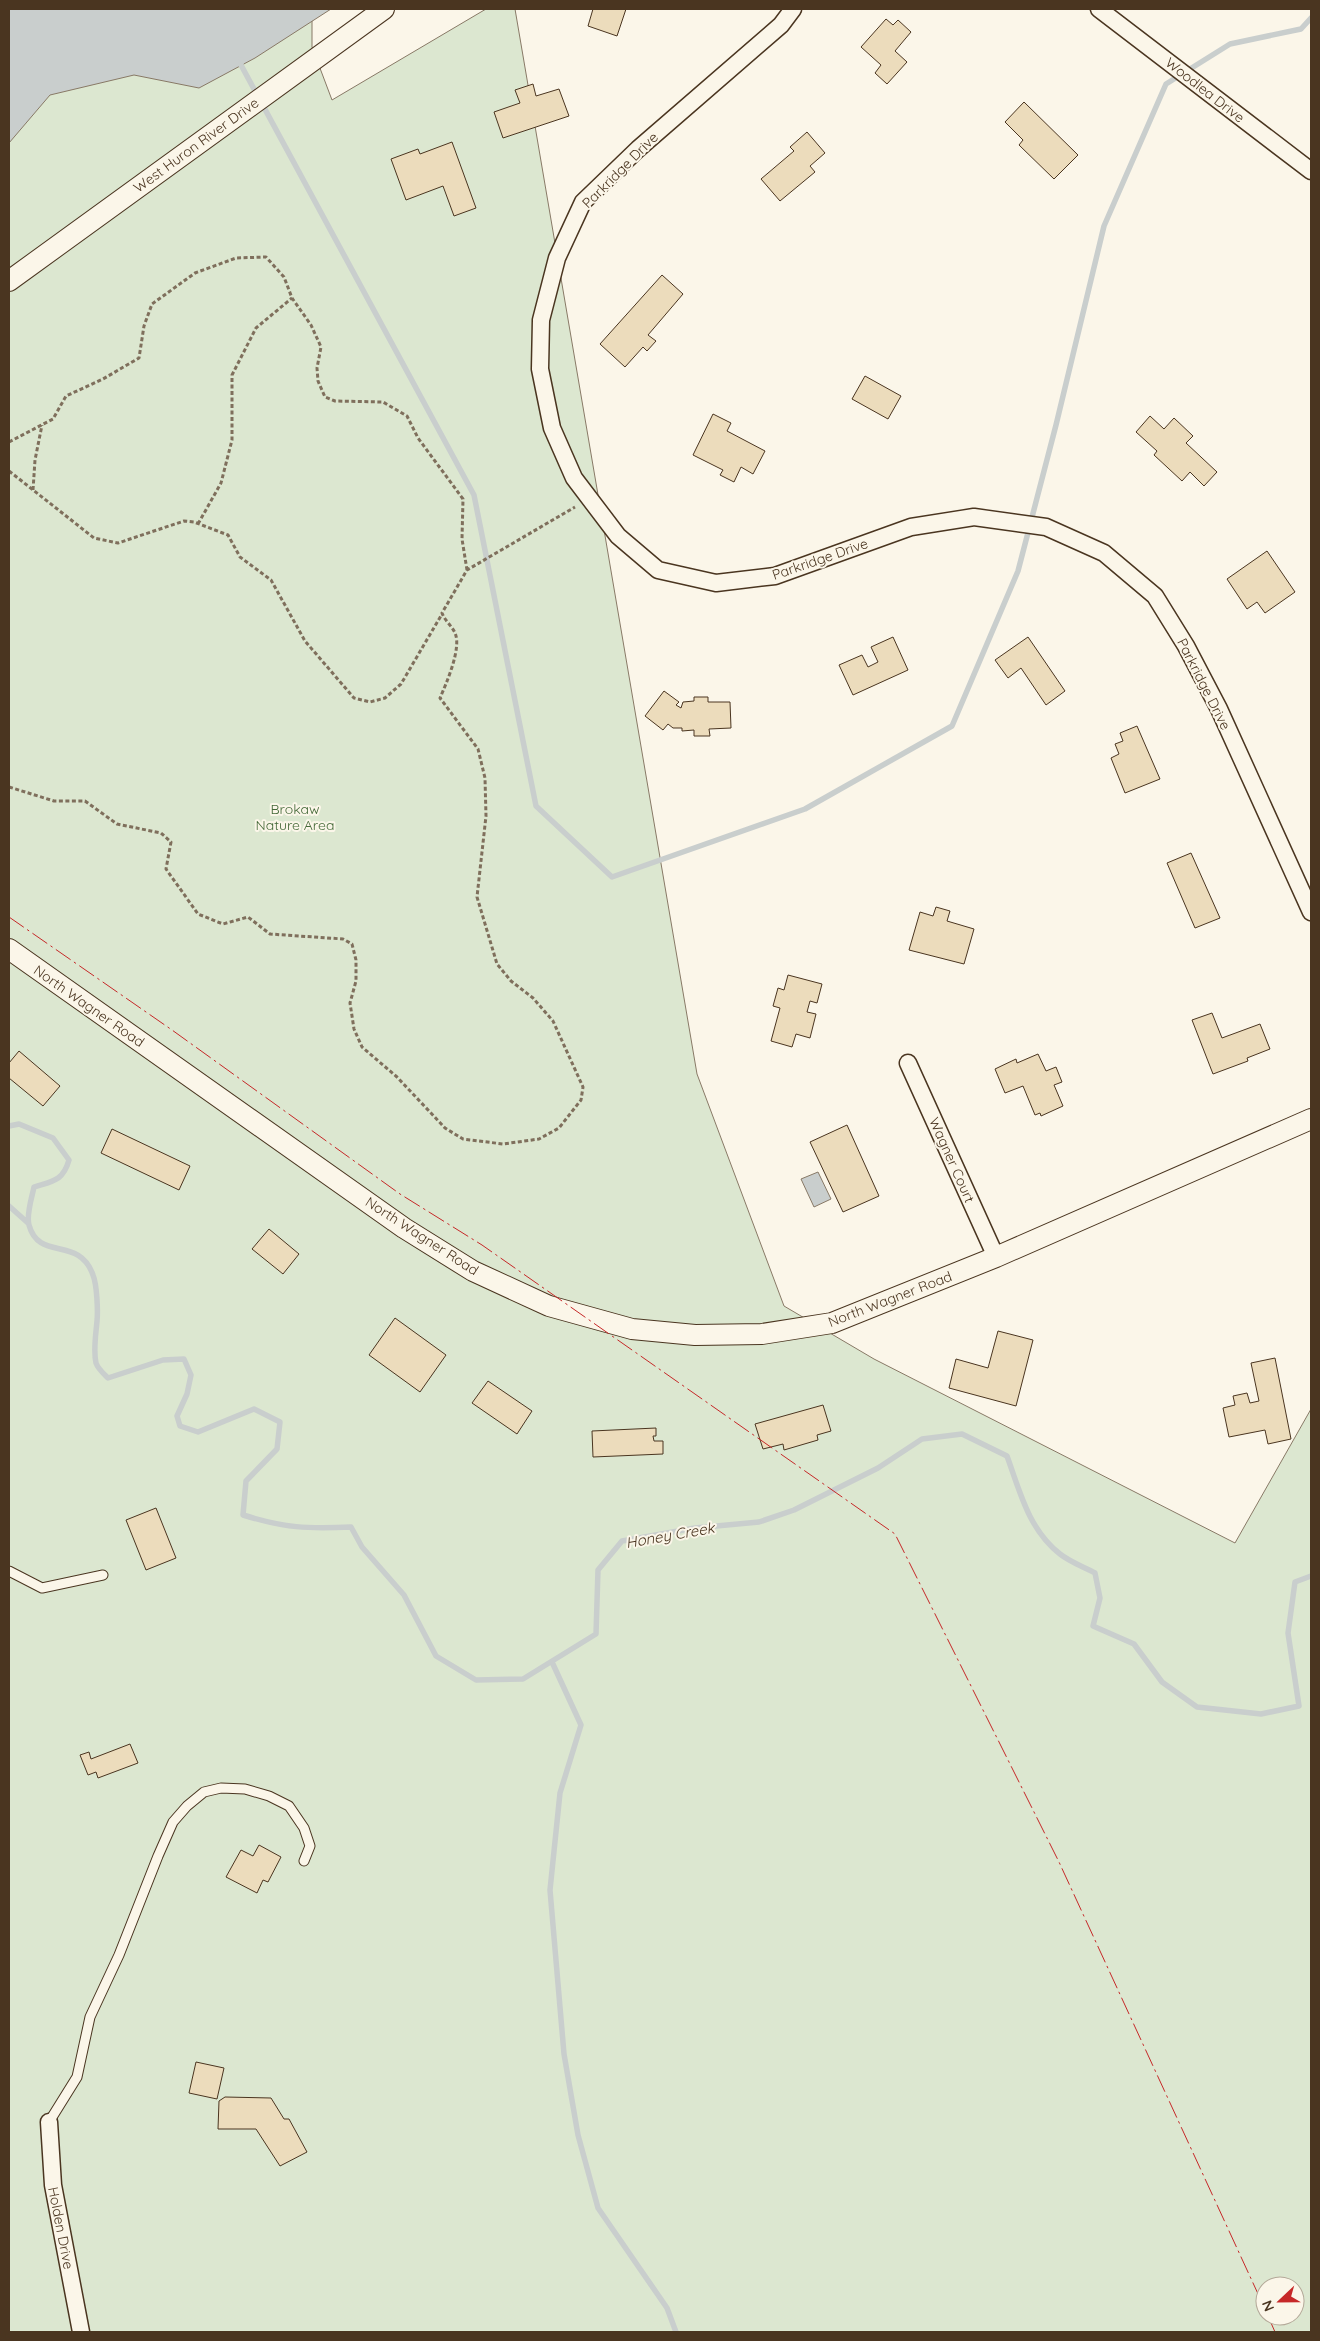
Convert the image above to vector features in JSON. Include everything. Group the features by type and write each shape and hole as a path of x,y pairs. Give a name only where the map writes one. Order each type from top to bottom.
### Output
{"street":[{"name":"West Huron River Drive","path":"9,281 384,9"},
{"name":"Parkridge Drive","path":"793,9 781,25 638,149 583,202 557,258 541,320 540,368 552,428 574,478 618,536 658,570 716,583 775,576 911,527 974,517 1046,527 1104,552 1155,596 1186,646 1219,709 1311,912"},
{"name":"Woodlea Drive","path":"1099,9 1311,171"},
{"name":"North Wagner Road","path":"9,949 404,1228 473,1271 549,1306 632,1329 695,1335 762,1334 832,1323 996,1257 1311,1119"},
{"name":"Wagner Court","path":"908,1063 996,1257"},
{"name":"Holden Drive","path":"50,2122 53,2185 81,2332"}],"lane":[{"path":"9,1571 42,1588 103,1575"},
{"path":"50,2122 77,2077 90,2017 119,1955 173,1822 186,1806 204,1792 221,1788 245,1789 269,1796 289,1806 304,1828 310,1846 304,1861"}],"path":[{"path":"9,442 53,420 66,396 103,379 139,358 144,326 152,304 195,273 236,258 266,257 284,277 292,298 311,325 321,346 317,368 318,381 325,397 336,401 383,402 407,416 418,438 463,499 462,539 467,570"},
{"path":"198,524 221,483 232,440 232,376 256,328 292,298"},
{"path":"33,490 35,460 42,425"},
{"path":"9,471 94,538 118,543 184,520 228,535 240,557 271,580 305,642 354,698 370,702 385,698 402,684 467,570 589,499"},
{"path":"9,787 54,801 85,801 117,824 161,833 171,842 166,868 198,914 224,924 248,917 270,934 342,939 352,944 356,960 356,981 350,1003 354,1029 362,1047 397,1077 445,1128 463,1139 503,1144 539,1139 559,1128 581,1100 583,1087 553,1021 533,998 511,982 497,964 485,930 477,897 486,816 485,778 478,749 440,698 457,643 455,632 445,621 442,613"}],"green space":[{"name":"Brokaw Nature Area","path":"486,9 515,9 697,1074 784,1306 874,1359 1235,1543 1311,1409 1311,2332 9,2332 9,64 312,16 312,47 332,100"}],"shaded area":[{"path":"9,9 331,9 255,58 199,88 134,75 50,95 9,143"},
{"path":"818,1172 831,1199 814,1207 801,1179"}],"building":[{"path":"593,9 626,9 617,36 588,26"},
{"path":"886,19 893,25 898,20 911,32 895,51 907,62 887,84 875,73 881,65 861,47"},
{"path":"533,84 536,96 559,89 569,116 503,138 494,112 520,103 515,90"},
{"path":"1024,102 1078,155 1054,179 1019,145 1023,140 1005,122"},
{"path":"807,132 825,153 810,166 815,172 780,201 761,179 794,151 790,147"},
{"path":"452,142 476,208 454,216 443,186 406,200 391,159 418,149 420,154"},
{"path":"662,275 683,294 648,335 656,341 647,351 643,347 625,367 600,344"},
{"path":"865,376 901,396 888,419 852,399"},
{"path":"713,414 731,423 727,431 765,451 753,474 741,467 734,482 720,475 723,470 693,455"},
{"path":"1150,416 1164,429 1174,418 1193,436 1186,443 1217,472 1204,486 1190,472 1182,481 1154,455 1157,451 1136,432"},
{"path":"1267,551 1295,592 1265,613 1257,602 1247,609 1227,579"},
{"path":"893,637 908,670 853,695 839,665 862,655 868,667 878,662 871,647"},
{"path":"1028,637 1065,691 1046,705 1021,668 1008,678 995,660"},
{"path":"664,691 679,702 676,705 681,708 683,702 694,701 694,697 708,697 708,702 730,702 731,728 709,729 710,736 694,736 694,730 682,731 682,728 673,728 668,724 663,730 645,716"},
{"path":"1137,726 1160,779 1125,793 1111,758 1119,754 1115,744 1123,741 1120,733"},
{"path":"1191,853 1220,918 1195,928 1167,863"},
{"path":"936,907 950,911 947,921 974,929 964,964 909,950 920,912 933,916"},
{"path":"788,975 822,984 817,1003 810,1001 807,1012 816,1014 810,1038 796,1034 792,1047 771,1041 780,1008 773,1006 778,988 784,990"},
{"path":"1212,1013 1222,1038 1260,1024 1270,1049 1247,1058 1248,1061 1213,1074 1192,1020"},
{"path":"19,1051 60,1086 43,1106 9,1078 9,1063"},
{"path":"1038,1054 1046,1071 1056,1067 1062,1082 1054,1085 1063,1106 1041,1116 1040,1113 1035,1115 1023,1086 1005,1093 995,1069 1016,1059 1017,1063"},
{"path":"847,1125 879,1196 843,1212 810,1142"},
{"path":"112,1129 190,1166 179,1190 101,1153"},
{"path":"269,1229 299,1254 283,1274 252,1249"},
{"path":"395,1318 446,1355 420,1392 369,1355"},
{"path":"998,1331 1033,1340 1016,1406 949,1388 956,1359 988,1368"},
{"path":"1275,1358 1291,1439 1268,1444 1265,1430 1229,1437 1223,1408 1235,1405 1233,1396 1247,1393 1250,1403 1259,1401 1251,1363"},
{"path":"488,1381 532,1411 517,1434 472,1403"},
{"path":"823,1405 831,1431 817,1435 818,1440 784,1450 783,1444 763,1449 755,1424"},
{"path":"656,1428 656,1436 653,1436 654,1441 663,1441 663,1454 593,1457 592,1431"},
{"path":"156,1508 176,1558 146,1570 126,1520"},
{"path":"130,1744 138,1763 98,1778 96,1772 88,1775 80,1755 89,1752 91,1759"},
{"path":"259,1845 281,1857 268,1882 263,1880 257,1893 226,1877 241,1850 253,1856"},
{"path":"196,2062 224,2068 217,2099 189,2093"},
{"path":"225,2097 271,2098 284,2119 289,2119 307,2152 280,2166 256,2129 218,2129 219,2101"}],"waterway":[{"path":"241,60 241,65 474,495 536,806 612,877 805,809 952,726 1018,571 1056,425 1104,226 1166,84 1230,44 1301,29 1311,18"},
{"name":"Honey Creek","path":"9,1126 19,1124 53,1138 69,1160 67,1167 60,1176 34,1187 28,1221 34,1236 41,1243 69,1251 78,1256 87,1263 93,1275 97,1305 95,1353 96,1363 100,1369 108,1378 163,1360 184,1359 191,1375 187,1394 177,1416 180,1426 198,1432 254,1409 280,1422 277,1449 246,1481 243,1515 271,1523 296,1527 351,1527 362,1547 404,1595 436,1656 476,1680 523,1679 596,1634 598,1570 622,1541 695,1528 759,1522 794,1510 878,1468 922,1439 962,1434 1007,1456 1021,1496 1040,1534 1064,1557 1095,1573 1100,1598 1093,1626 1134,1644 1162,1682 1197,1707 1261,1714 1299,1706 1288,1633 1295,1582 1311,1576"},
{"path":"9,1206 28,1223"},
{"path":"552,1662 581,1725 560,1793 550,1890 564,2054 578,2135 598,2208 667,2308 676,2332"}],"power":[{"path":"9,917 172,1030 400,1194 482,1245 895,1534 1059,1862 1255,2287"},
{"path":"1272,2326 1275,2332"}]}
